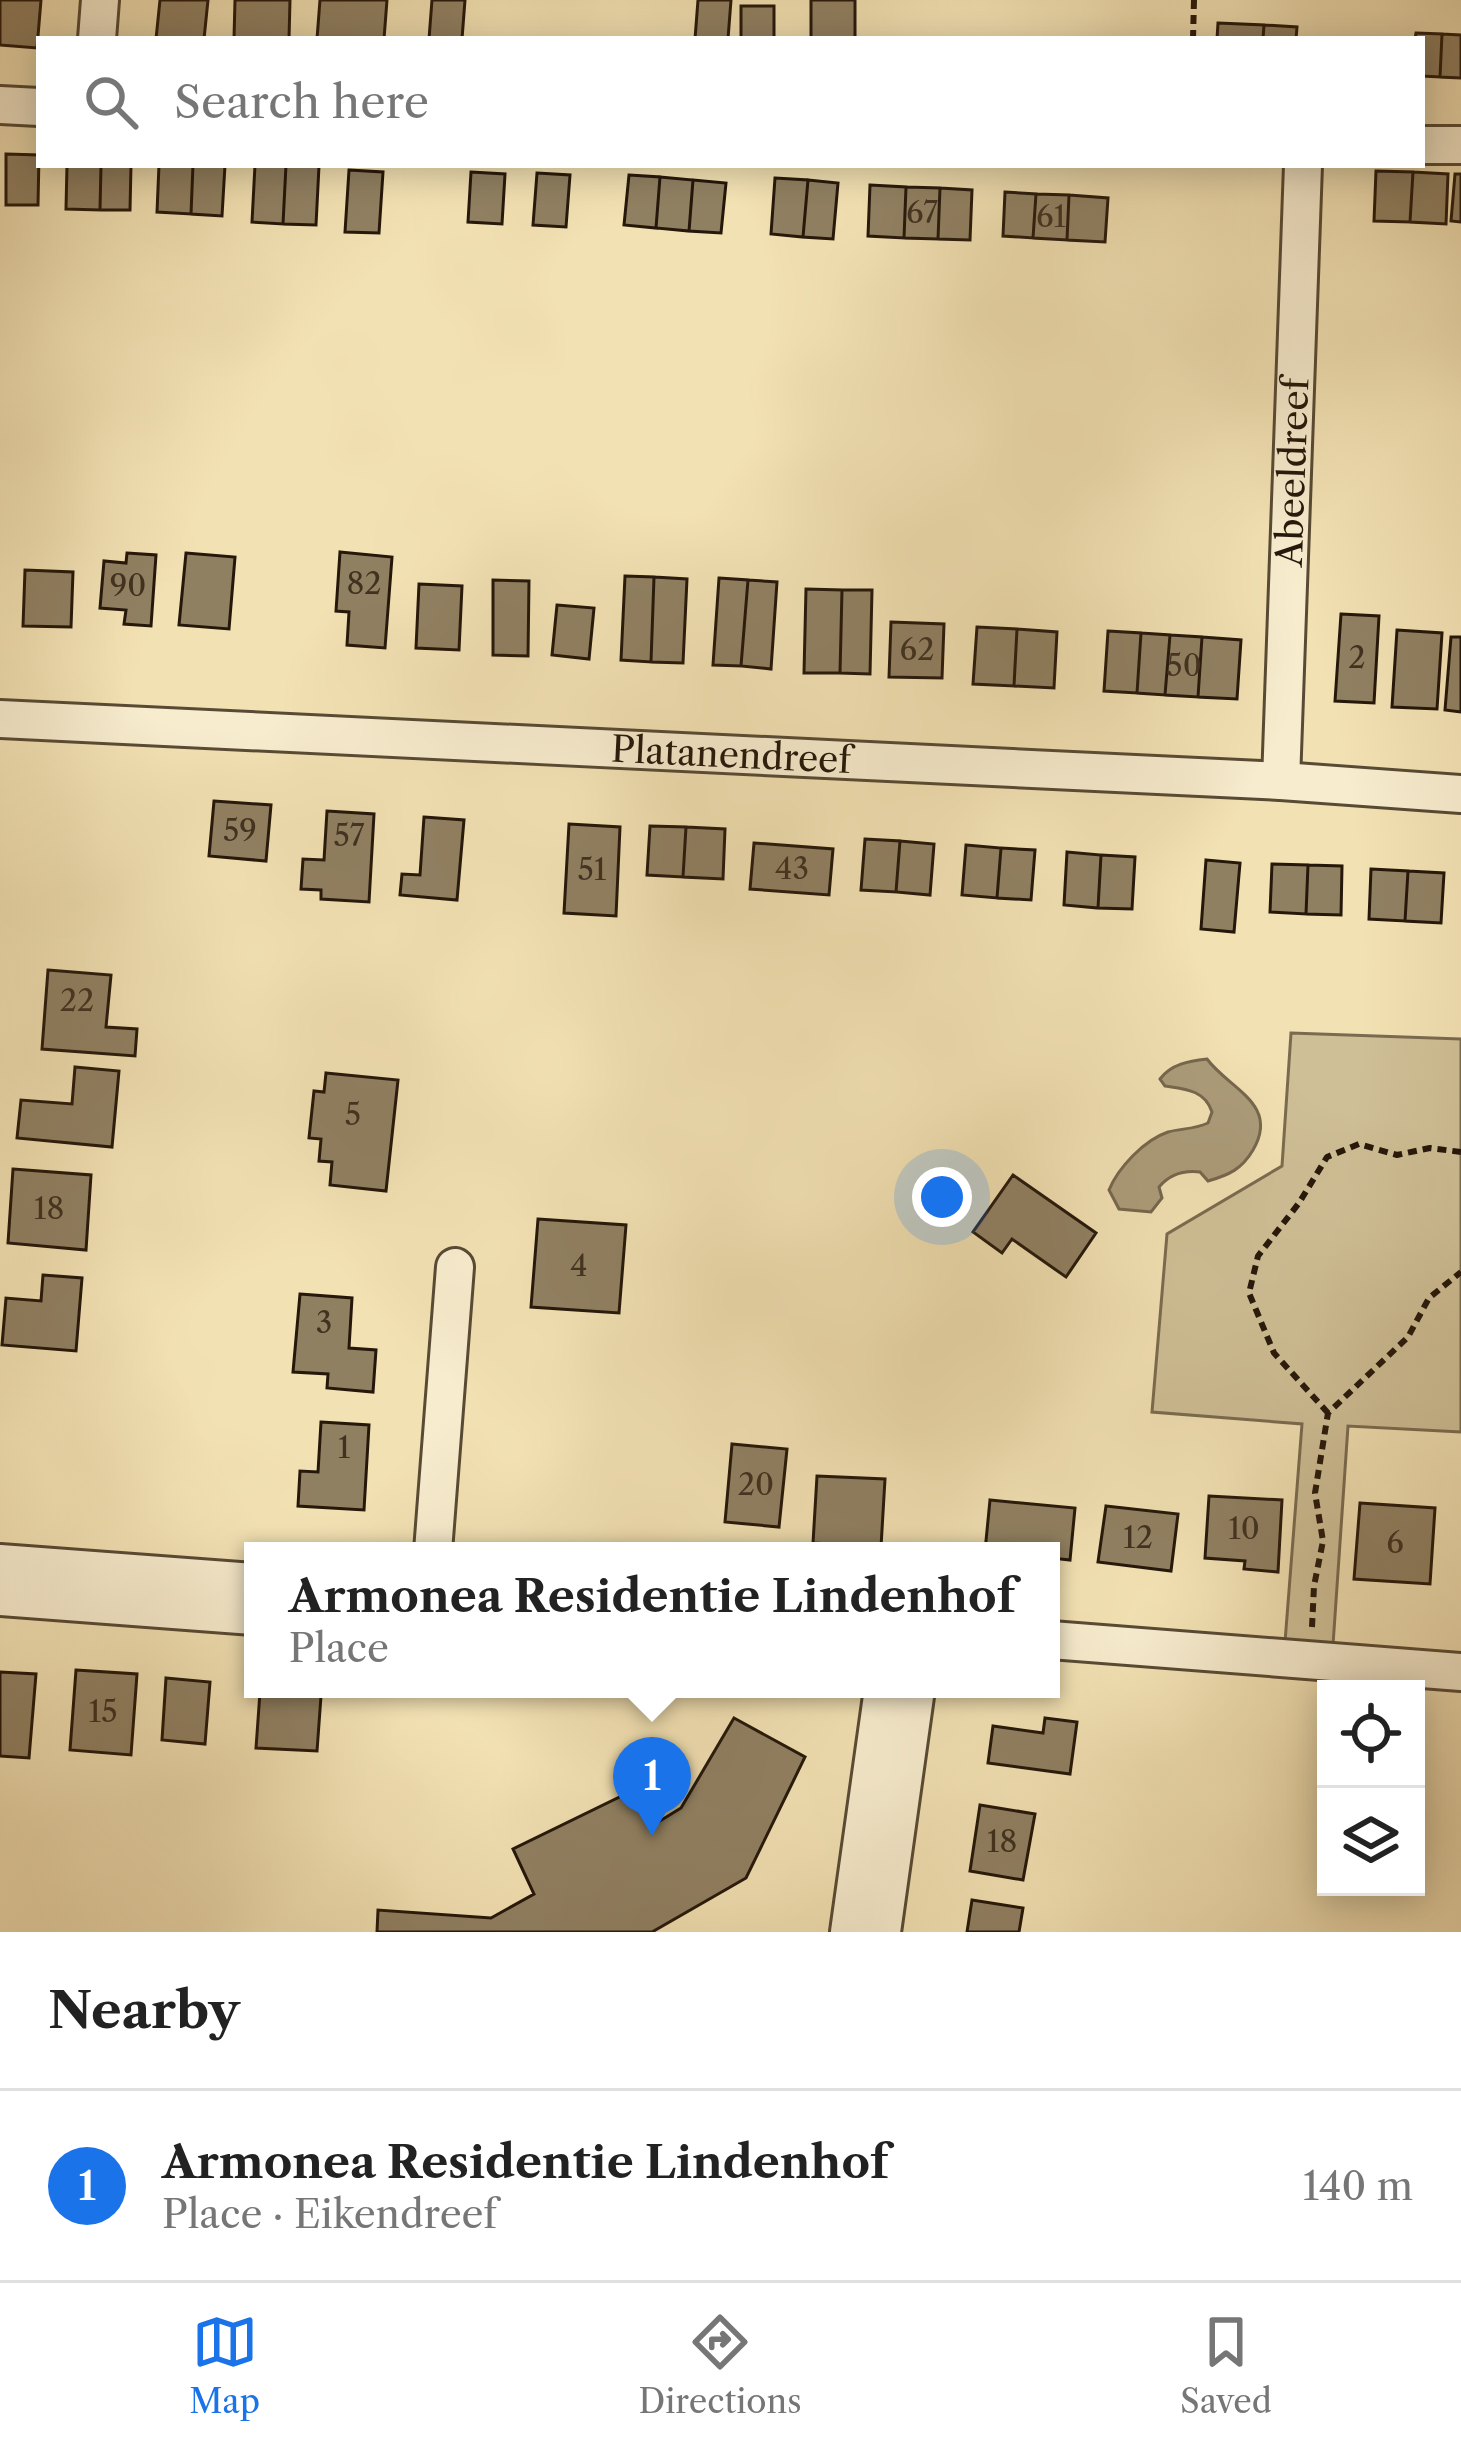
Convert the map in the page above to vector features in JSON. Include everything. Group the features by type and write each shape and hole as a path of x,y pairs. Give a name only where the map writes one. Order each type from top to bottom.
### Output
{"street":[{"path":"97,36 100,0"},
{"path":"0,105 36,107"},
{"path":"1425,145 1461,146"},
{"name":"Abeeldreef","path":"1281,781 1303,168"},
{"name":"Platanendreef","path":"0,718 1281,781 1461,794"},
{"path":"435,1542 454,1267"},
{"path":"0,1563 244,1581"},
{"path":"0,1597 244,1615"},
{"path":"1060,1641 1461,1672"},
{"path":"849,1932 882,1698"},
{"path":"882,1932 915,1698"}],"path":[{"path":"1193,36 1194,0"},
{"path":"1328,1413 1274,1353 1249,1293 1258,1256 1327,1157 1359,1144 1397,1155 1430,1148 1461,1152"},
{"path":"1310,1660 1322,1541 1315,1493 1328,1413 1408,1337 1430,1298 1461,1272"}],"shaded area":[{"path":"1291,1033 1461,1039 1461,1432 1348,1426 1333,1645 1285,1642 1302,1424 1152,1412 1167,1234 1282,1166"},
{"path":"1207,1059 1256,1109 1260,1134 1253,1150 1239,1167 1216,1179 1208,1181 1200,1172 1172,1176 1159,1187 1162,1198 1151,1212 1119,1209 1109,1190 1133,1156 1168,1132 1208,1123 1212,1112 1205,1099 1165,1086 1160,1079 1175,1067"}],"building":[{"path":"0,0 41,0 36,48 0,45"},
{"path":"160,0 208,0 204,36 156,36"},
{"path":"235,0 290,0 289,36 234,36"},
{"path":"320,0 387,0 384,36 317,36"},
{"path":"432,0 465,0 462,36 429,36"},
{"path":"698,0 731,0 728,36 695,36"},
{"path":"811,0 855,0 855,36 811,36"},
{"path":"741,6 774,6 774,36 741,36"},
{"path":"1218,23 1264,25 1263,36 1217,36"},
{"path":"1264,25 1297,27 1296,36 1263,36"},
{"path":"1442,34 1440,77 1425,76 1425,36 1416,36"},
{"path":"1442,34 1461,35 1461,78 1440,77"},
{"path":"6,154 36,155 38,205 6,205"},
{"path":"67,168 101,168 100,210 66,209"},
{"path":"101,168 131,168 130,210 100,210"},
{"path":"159,168 193,168 191,214 157,212"},
{"path":"193,168 225,168 222,216 191,214"},
{"path":"255,168 286,168 283,224 252,222"},
{"path":"286,168 319,168 316,225 283,224"},
{"path":"349,170 383,172 379,233 345,232"},
{"path":"1376,171 1413,172 1410,222 1374,221"},
{"path":"471,172 505,174 502,224 468,222"},
{"path":"1413,172 1448,174 1446,224 1410,222"},
{"path":"537,173 570,175 566,227 533,225"},
{"path":"1455,174 1461,174 1461,222 1451,221"},
{"path":"629,175 660,177 656,228 624,225"},
{"path":"660,177 693,180 689,231 656,228"},
{"path":"775,178 808,180 803,237 771,234"},
{"path":"693,180 726,183 721,233 689,231"},
{"path":"808,180 838,183 833,239 803,237"},
{"path":"870,185 906,187 904,238 868,236"},
{"path":"906,187 940,188 938,239 904,238"},
{"path":"940,188 972,190 970,240 938,239"},
{"path":"1005,192 1036,194 1033,238 1003,236"},
{"path":"1036,194 1069,195 1067,240 1033,238"},
{"path":"1069,195 1108,198 1105,242 1067,240"},
{"path":"340,552 392,557 385,648 347,645 349,612 336,611"},
{"path":"127,553 156,555 151,626 124,624 126,610 100,608 104,561 126,563"},
{"path":"186,553 235,557 229,629 179,625"},
{"path":"25,570 73,572 71,627 23,626"},
{"path":"625,576 654,577 651,662 621,660"},
{"path":"654,577 687,579 683,663 651,662"},
{"path":"719,578 748,580 741,666 713,665"},
{"path":"493,580 529,581 528,656 493,655"},
{"path":"748,580 777,582 771,669 741,666"},
{"path":"419,584 462,586 459,650 416,648"},
{"path":"806,589 842,590 840,673 804,673"},
{"path":"842,590 872,590 870,674 840,673"},
{"path":"557,605 594,608 589,659 552,655"},
{"path":"1341,614 1379,616 1374,703 1335,701"},
{"path":"891,622 944,624 942,678 889,677"},
{"path":"977,627 1017,629 1014,686 973,684"},
{"path":"1017,629 1057,632 1054,688 1014,686"},
{"path":"1397,630 1442,633 1437,709 1392,707"},
{"path":"1108,631 1141,633 1137,693 1104,691"},
{"path":"1141,633 1170,635 1165,695 1137,693"},
{"path":"1170,635 1202,637 1198,697 1165,695"},
{"path":"1202,637 1241,640 1237,699 1198,697"},
{"path":"1451,637 1461,637 1461,712 1445,710"},
{"path":"214,801 271,805 266,861 209,856"},
{"path":"327,811 374,814 369,902 321,899 321,890 301,889 303,859 324,860"},
{"path":"424,817 464,820 457,900 400,895 402,874 420,875"},
{"path":"569,824 620,827 616,916 564,913"},
{"path":"650,826 686,827 683,877 647,875"},
{"path":"686,827 725,829 723,879 683,877"},
{"path":"865,839 900,841 896,892 861,890"},
{"path":"900,841 934,844 930,895 896,892"},
{"path":"754,843 833,849 829,895 750,889"},
{"path":"966,845 1001,848 997,898 962,895"},
{"path":"1001,848 1035,850 1031,900 997,898"},
{"path":"1067,852 1101,855 1098,908 1064,905"},
{"path":"1101,855 1135,857 1132,909 1098,908"},
{"path":"1206,860 1240,863 1234,932 1201,929"},
{"path":"1272,864 1308,865 1306,914 1270,912"},
{"path":"1308,865 1342,866 1341,915 1306,914"},
{"path":"1371,869 1408,871 1405,921 1369,919"},
{"path":"1408,871 1444,873 1441,923 1405,921"},
{"path":"48,970 111,975 106,1027 137,1029 135,1056 42,1049"},
{"path":"75,1067 119,1071 112,1147 17,1138 21,1100 72,1104"},
{"path":"326,1073 398,1080 386,1191 330,1185 332,1162 319,1161 321,1139 309,1138 314,1091 324,1092"},
{"path":"13,1169 91,1175 86,1250 8,1243"},
{"path":"1013,1175 1096,1233 1066,1277 1012,1239 1002,1253 973,1232"},
{"path":"538,1219 626,1225 619,1313 531,1307"},
{"path":"43,1275 82,1278 76,1351 2,1345 6,1298 41,1301"},
{"path":"300,1294 352,1298 349,1348 376,1350 373,1392 327,1388 328,1374 293,1372"},
{"path":"321,1422 369,1425 364,1510 298,1506 300,1471 318,1472"},
{"path":"732,1444 787,1449 779,1527 725,1522"},
{"path":"817,1476 885,1479 881,1542 813,1542"},
{"path":"1209,1496 1282,1500 1278,1572 1244,1569 1245,1561 1205,1558"},
{"path":"990,1500 1075,1508 1070,1560 1060,1559 1060,1542 986,1542"},
{"path":"1360,1503 1435,1508 1430,1584 1354,1579"},
{"path":"1106,1506 1178,1514 1171,1571 1098,1562"},
{"path":"76,1670 137,1674 131,1755 70,1750"},
{"path":"0,1672 36,1674 29,1758 0,1756"},
{"path":"166,1678 210,1682 205,1744 162,1740"},
{"path":"260,1698 321,1698 317,1751 256,1748"},
{"path":"734,1718 805,1757 746,1878 652,1932 377,1932 378,1910 491,1918 534,1894 513,1849 636,1789 655,1824 681,1808"},
{"path":"1045,1718 1077,1722 1070,1774 988,1763 993,1726 1043,1733"},
{"path":"980,1805 1035,1814 1023,1880 970,1871"},
{"path":"972,1900 1023,1908 1019,1932 967,1932"}],"place":[{"name":"Armonea Residentie Lindenhof","path":"652,1836"}]}
